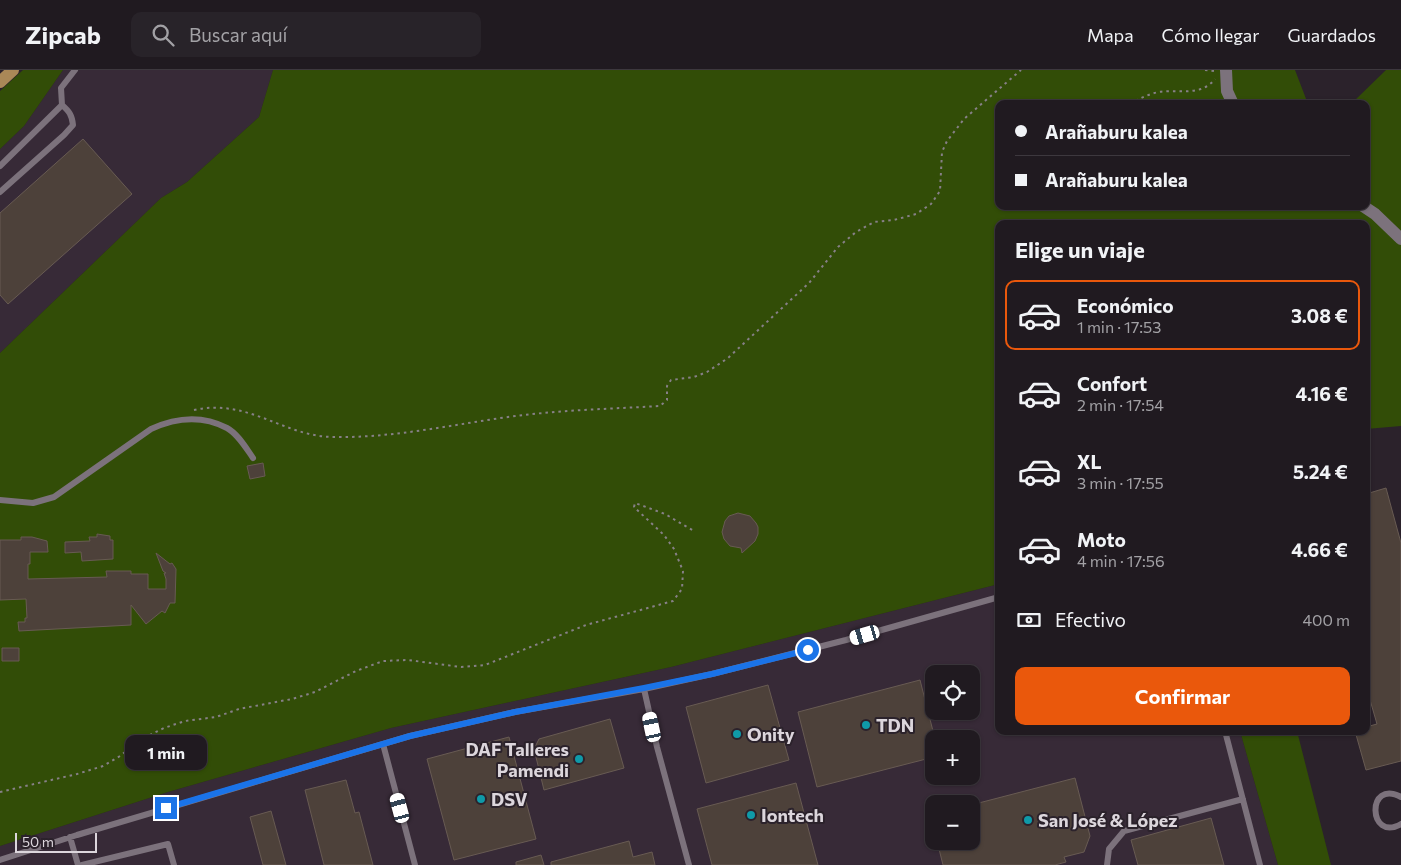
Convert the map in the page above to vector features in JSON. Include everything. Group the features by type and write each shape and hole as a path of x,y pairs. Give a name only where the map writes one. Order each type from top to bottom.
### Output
{"main road":[{"path":"0,82 13,70"}],"street":[{"path":"1225,71 1227,91 1231,100"},
{"path":"1369,210 1401,239"}],"lane":[{"path":"0,166 62,105 62,88 75,70"},
{"path":"0,192 73,125 69,111 62,105"},
{"path":"0,500 33,503 54,497 151,429 164,423 187,418 204,420 229,428 253,458"},
{"path":"0,860 70,837 410,736 515,712 712,674 836,643 995,598"},
{"path":"644,688 657,747 689,865"},
{"path":"1225,735 1260,865"},
{"path":"383,744 415,865"},
{"path":"1401,797 1394,794 1380,798 1374,813 1379,822 1384,826 1389,827 1401,824"},
{"path":"1108,865 1108,849 1124,831 1243,799"},
{"path":"70,837 80,865 168,844 174,865"}],"path":[{"path":"193,411 227,408 269,419 298,431 316,436 335,438 441,429 547,412 660,406 667,400 667,386 671,380 694,377 707,372 728,358 809,283 838,247 856,232 874,222 894,220 916,214 931,204 940,191 942,152 947,141 964,118 1021,70"},
{"path":"1137,100 1160,92 1200,90 1212,83 1217,76 1225,71"},
{"path":"0,792 103,766 120,756 140,740 164,728 185,721 216,717 240,709 292,699 314,692 356,671 383,661 408,660 462,667 485,666 586,625 673,601 682,589 683,570 674,549 664,535 634,506 634,503 665,514 694,531"}],"shaded area":[{"path":"63,70 273,70 259,117 187,182 161,198 0,353 0,149 24,126"},
{"path":"995,585 995,735 1241,735 1278,865 0,865 0,846 168,792 391,728 671,667"}],"green space":[{"path":"23,70 63,70 24,126 0,149 0,91"},
{"path":"273,70 1295,70 1306,100 995,100 995,210 1370,210 1370,100 1355,100 1386,70 1401,70 1401,426 1370,429 1370,220 995,220 995,585 671,667 391,728 168,792 0,846 0,353 161,198 187,182 259,117"},
{"path":"1241,735 1298,735 1331,865 1278,865"}],"building":[{"path":"83,139 132,194 8,304 0,295 0,213"},
{"path":"263,463 265,476 250,479 247,466"},
{"path":"1386,488 1401,543 1401,761 1366,770 1356,735 1370,735 1370,726 1377,724 1370,700 1370,493"},
{"path":"738,513 750,516 758,527 755,541 742,553 741,548 730,546 724,539 722,532 725,521 729,516"},
{"path":"97,534 110,536 110,540 113,540 113,559 82,561 81,552 65,553 65,542 90,541 89,537 97,537"},
{"path":"21,537 32,537 47,541 48,552 30,552 28,579 107,577 106,571 131,571 131,574 148,574 148,589 166,589 164,573 166,573 163,571 156,553 170,564 172,563 176,569 175,603 170,603 165,613 162,611 146,624 131,605 131,625 19,631 18,622 25,622 25,618 27,618 26,599 0,600 0,540 21,540"},
{"path":"2,648 19,648 19,661 2,661"},
{"name":"TDN","path":"920,680 925,700 925,720 930,720 933,730 925,730 925,759 817,787 798,712"},
{"name":"Onity","path":"768,685 789,760 706,783 686,707"},
{"name":"DAF Talleres Pamendi","path":"610,719 624,768 544,790 534,749 539,739"},
{"name":"DSV","path":"509,737 536,839 454,860 427,759"},
{"name":"San José & López","path":"1075,778 1090,836 1084,852 1064,857 1066,862 1055,865 943,865 939,850 980,850 980,803"},
{"path":"346,780 355,813 359,812 373,865 324,865 305,790"},
{"path":"796,783 818,865 712,865 697,809"},
{"path":"271,811 286,865 263,865 250,817"},
{"path":"1211,818 1224,865 1138,865 1131,840"},
{"path":"629,841 633,857 652,852 655,865 551,865 551,862"},
{"path":"541,855 544,865 516,865 516,862"}],"place":[{"name":"TDN","path":"866,725"},
{"name":"Onity","path":"737,734"},
{"name":"DAF Talleres Pamendi","path":"579,759"},
{"name":"DSV","path":"481,799"},
{"name":"Iontech","path":"751,815"},
{"name":"San José & López","path":"1028,820"}],"route":[{"path":"166,808 410,736 515,712 712,674 808,650"}]}
